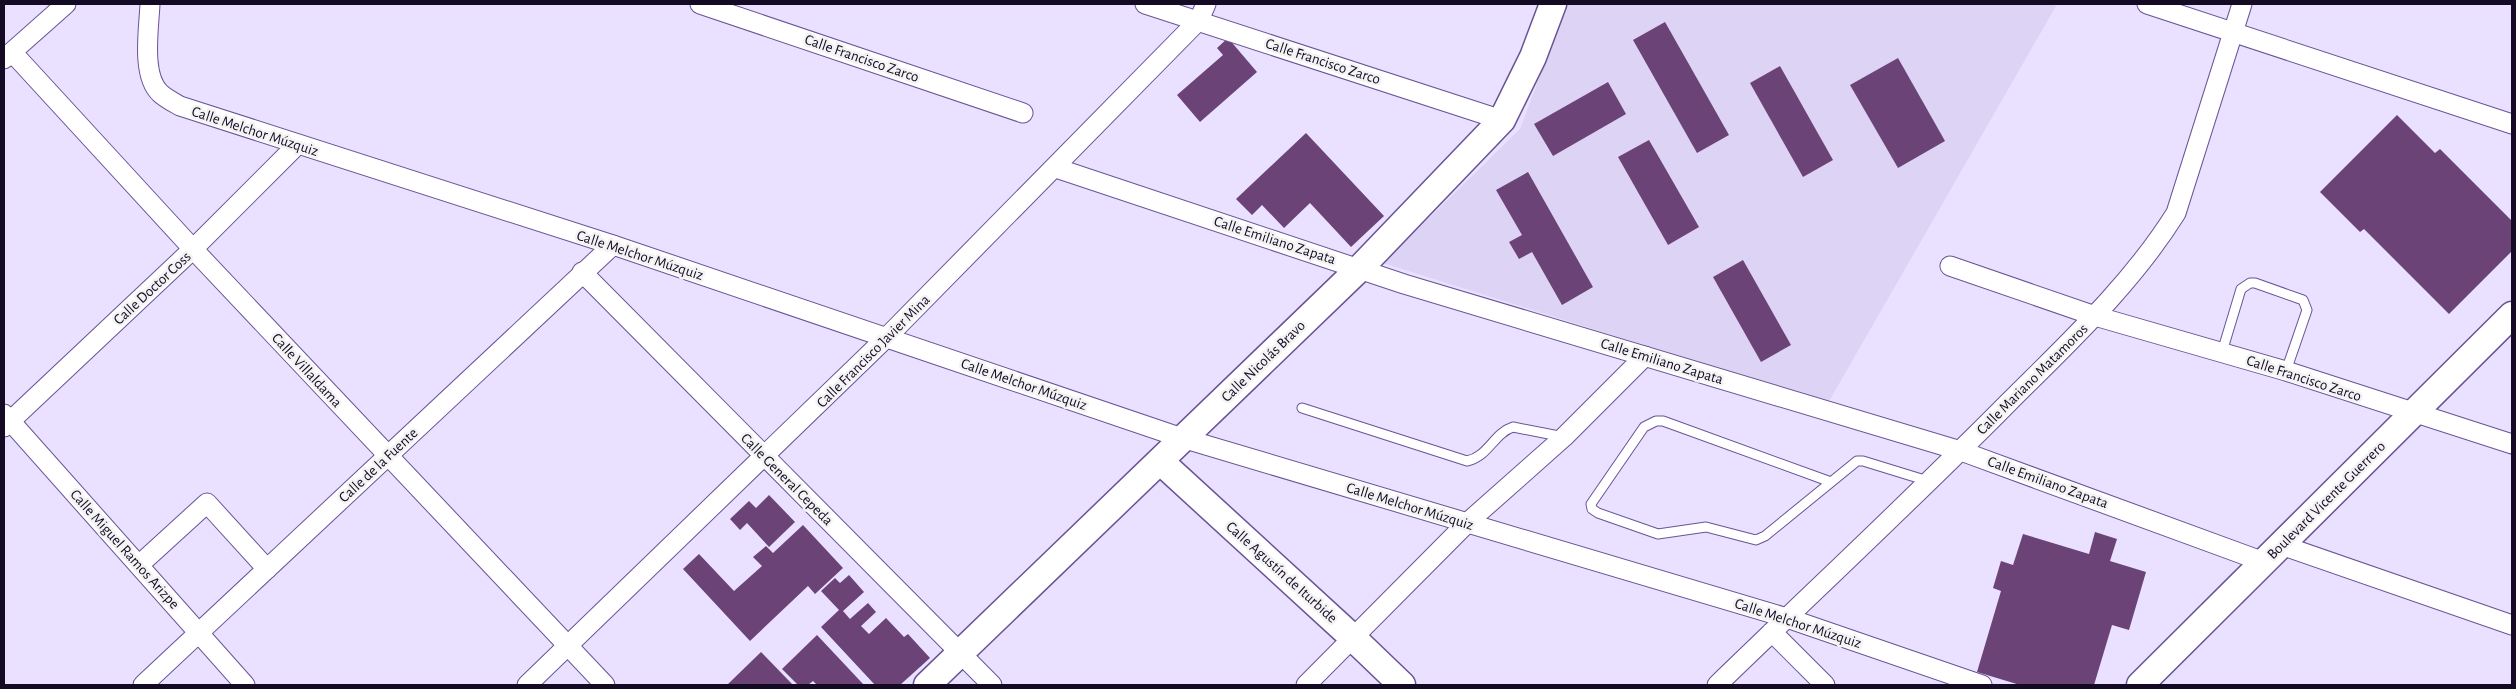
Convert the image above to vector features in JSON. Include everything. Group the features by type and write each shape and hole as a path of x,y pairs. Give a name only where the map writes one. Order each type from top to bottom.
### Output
{"street":[{"path":"6,51 66,4"},
{"name":"Calle Melchor Múzquiz","path":"150,4 148,62 152,82 160,93 180,106 296,145 613,245 1182,438 1787,618 1982,685"},
{"name":"Calle Francisco Zarco","path":"700,4 1024,113"},
{"name":"Calle Francisco Zarco","path":"1144,4 1202,12 1502,120"},
{"name":"Calle Nicolás Bravo","path":"927,685 1360,268 1502,120 1533,57 1553,4"},
{"path":"2147,4 2512,124"},
{"name":"Calle Mariano Matamoros","path":"1717,685 1961,450 2095,316 2157,244 2176,213 2242,4"},
{"name":"Calle Francisco Javier Mina","path":"527,685 888,337 1056,168 1202,12"},
{"name":"Calle Villaldama","path":"6,51 605,685"},
{"name":"Calle Doctor Coss","path":"6,421 194,249 296,145"},
{"name":"Calle Emiliano Zapata","path":"1056,168 1404,284 1961,450 2273,554 2512,625"},
{"name":"Calle de la Fuente","path":"143,685 613,245"},
{"name":"Calle Francisco Zarco","path":"1950,266 2095,316 2286,371 2414,414 2512,444"},
{"name":"Calle General Cepeda","path":"582,272 992,685"},
{"name":"Boulevard Vicente Guerrero","path":"2140,685 2512,316"},
{"path":"1306,685 1467,523 1564,437 1645,356"},
{"name":"Calle Miguel Ramos Arizpe","path":"6,421 139,565 245,685"},
{"name":"Calle Agustín de Iturbide","path":"1160,461 1402,685"},
{"path":"139,565 207,503 267,569"},
{"path":"1772,632 1825,685"}],"lane":[{"path":"2222,352 2241,289 2250,283 2255,283 2303,300 2306,306 2307,310 2286,371"},
{"path":"1302,408 1466,461 1475,459 1486,451 1506,430 1513,427 1564,437"},
{"path":"1831,482 1663,421 1656,421 1644,427 1592,504 1592,509 1598,513 1658,534 1706,527 1756,540 1765,536 1831,482 1851,465 1863,461 1928,481"}],"shaded area":[{"path":"1567,4 2049,4 2056,6 1828,403 1383,263 1520,129"}],"building":[{"path":"1665,22 1729,135 1697,153 1633,40"},
{"path":"1228,38 1257,72 1200,122 1177,95 1223,55 1217,48"},
{"path":"1898,58 1945,141 1898,168 1850,85"},
{"path":"1780,66 1833,160 1803,177 1750,83"},
{"path":"1608,82 1626,114 1553,156 1534,124"},
{"path":"2397,115 2435,153 2440,149 2512,221 2512,251 2449,314 2364,229 2360,232 2320,192"},
{"path":"1306,133 1384,216 1351,247 1310,203 1284,228 1262,205 1252,215 1236,199"},
{"path":"1649,140 1699,227 1668,245 1618,157"},
{"path":"1528,172 1593,287 1562,305 1532,252 1519,259 1509,242 1522,235 1496,190"},
{"path":"1743,260 1791,345 1761,362 1713,277"},
{"path":"769,495 795,522 769,547 747,523 740,530 730,519 749,501 756,508"},
{"path":"803,525 843,568 815,594 808,586 750,641 683,569 699,554 734,591 762,566 753,557 766,546 773,553"},
{"path":"2095,532 2117,539 2110,561 2146,572 2129,630 2112,625 2094,685 2020,685 1977,672 2001,591 1993,588 2001,561 2013,565 2023,534 2089,554"},
{"path":"849,575 864,592 843,611 850,619 868,603 876,612 861,626 869,634 886,618 904,637 908,634 930,658 900,685 875,685 821,627 839,610 821,591 835,578 840,583"},
{"path":"817,635 864,685 817,685 813,681 808,685 798,685 782,669"},
{"path":"761,652 793,685 727,685"}]}
